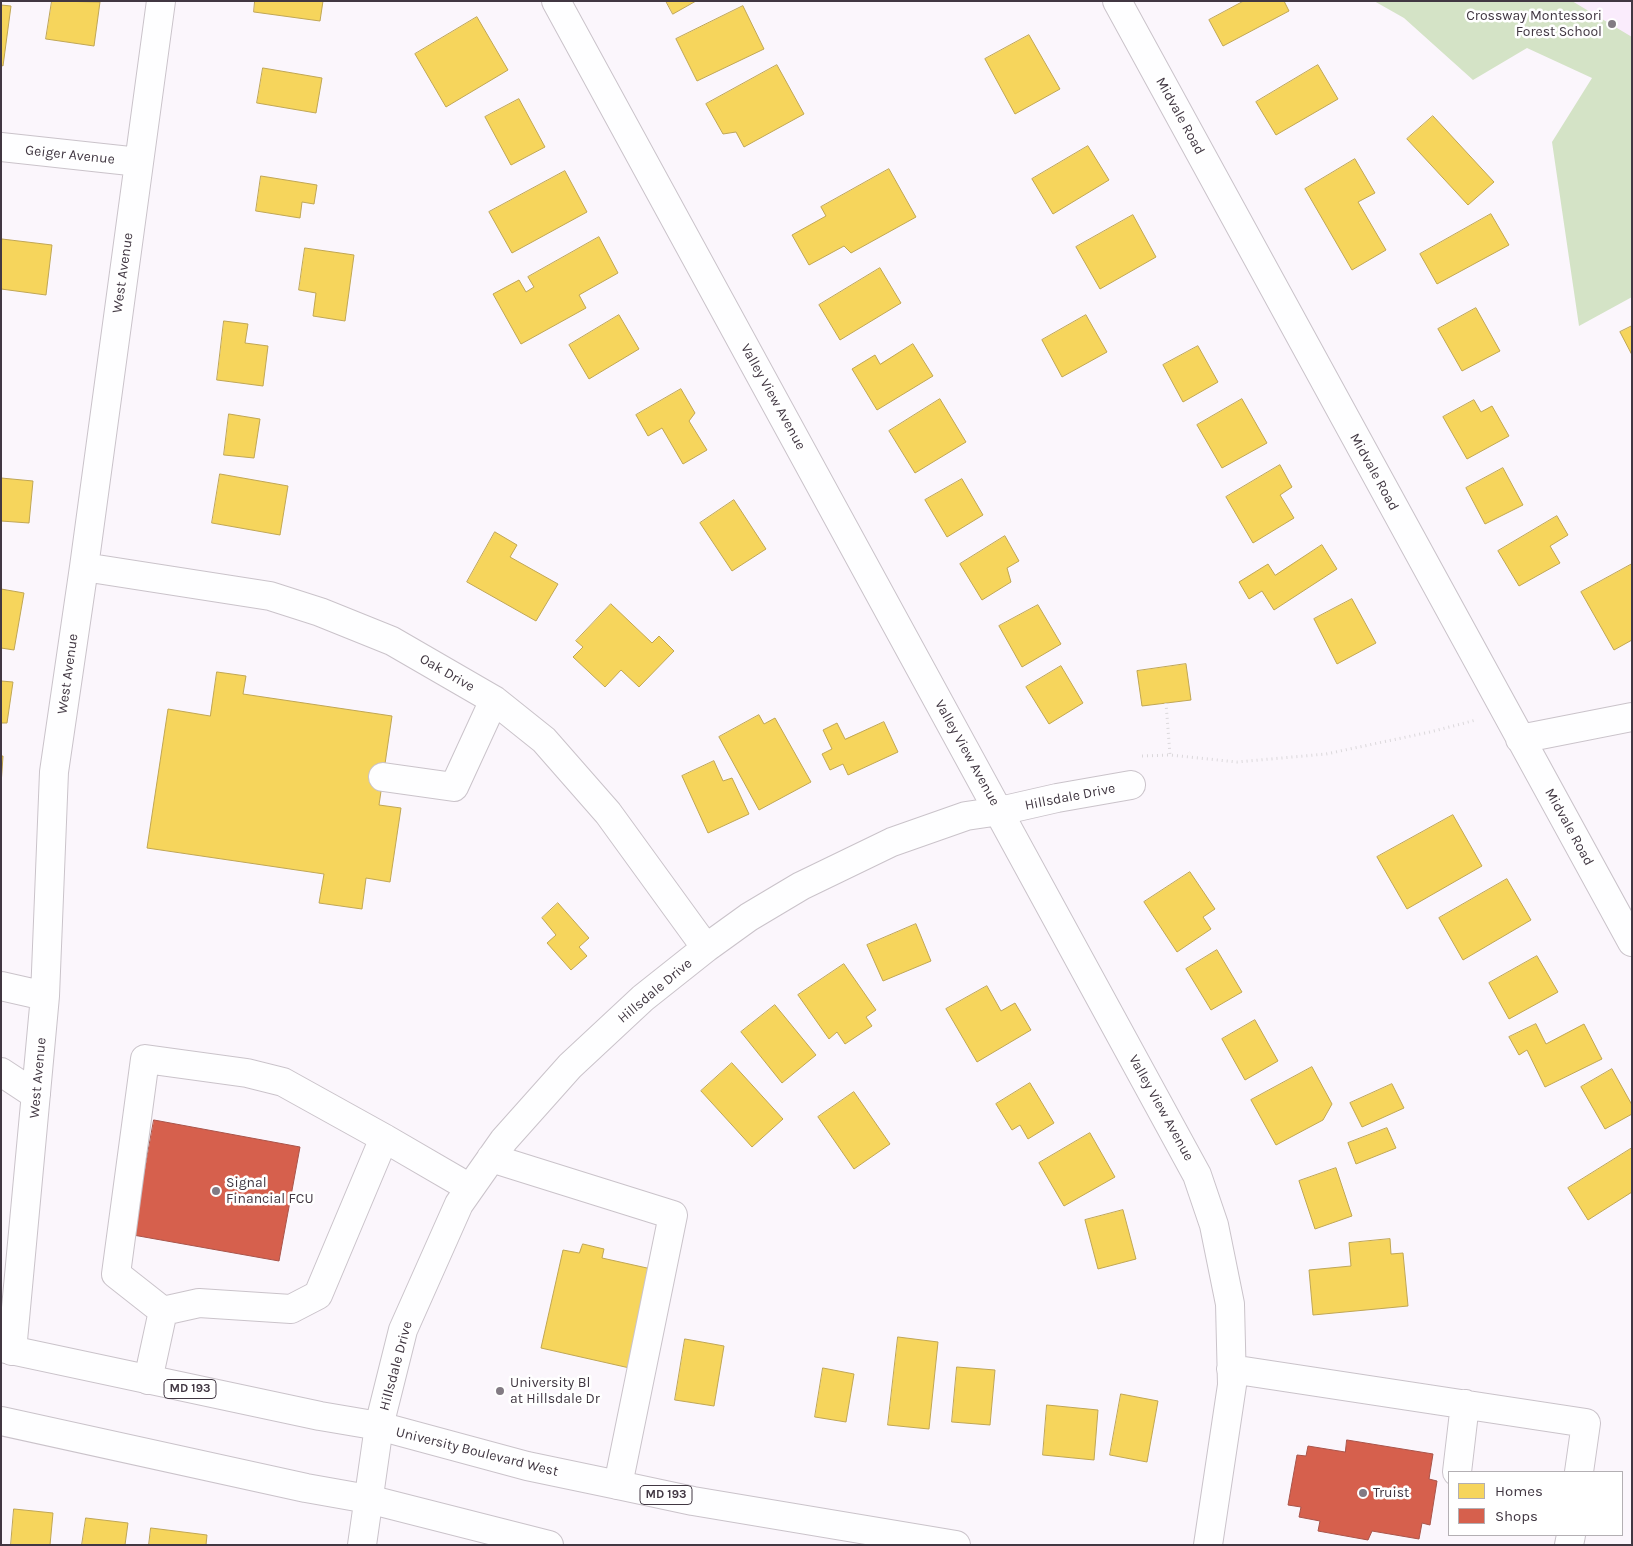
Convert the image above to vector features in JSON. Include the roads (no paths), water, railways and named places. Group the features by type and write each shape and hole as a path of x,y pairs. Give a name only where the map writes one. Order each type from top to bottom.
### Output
{"street":[{"name":"West Avenue","path":"6,1349 36,1095 45,996 54,772 84,567 161,1"},
{"name":"Valley View Avenue","path":"556,1 1000,811 1197,1175 1214,1225 1230,1304 1232,1385 1208,1545"},
{"name":"Midvale Road","path":"1117,1 1632,942"},
{"name":"Geiger Avenue","path":"1,147 139,162"},
{"name":"Oak Drive","path":"84,567 270,596 304,606 392,642 494,700 544,740 608,813 706,948"},
{"path":"383,777 454,787 494,700"},
{"path":"1520,739 1632,717"},
{"name":"Hillsdale Drive","path":"362,1545 379,1426 403,1330 459,1204 504,1140 570,1066 643,998 706,948 749,917 801,886 892,842 966,816 1131,785"},
{"path":"1,986 45,996"},
{"path":"163,1311 116,1274 145,1058 247,1073 283,1082 470,1188"},
{"path":"1,1072 36,1095"},
{"path":"163,1311 200,1303 291,1309 318,1296 384,1138"},
{"path":"491,1158 673,1215 618,1485"},
{"path":"148,1380 163,1311"},
{"name":"University Boulevard West","path":"6,1349 320,1416 379,1426 527,1466 693,1501 956,1545"},
{"path":"1231,1369 1586,1423 1580,1471"},
{"path":"1457,1471 1466,1404"},
{"path":"1,1421 306,1488 368,1499 548,1545"}],"place":[{"name":"Crossway Montessori Forest School","path":"1612,24"},
{"name":"Signal Financial FCU","path":"216,1191"},
{"name":"University Bl at Hillsdale Dr","path":"500,1391"},
{"name":"Truist","path":"1363,1493"}]}
